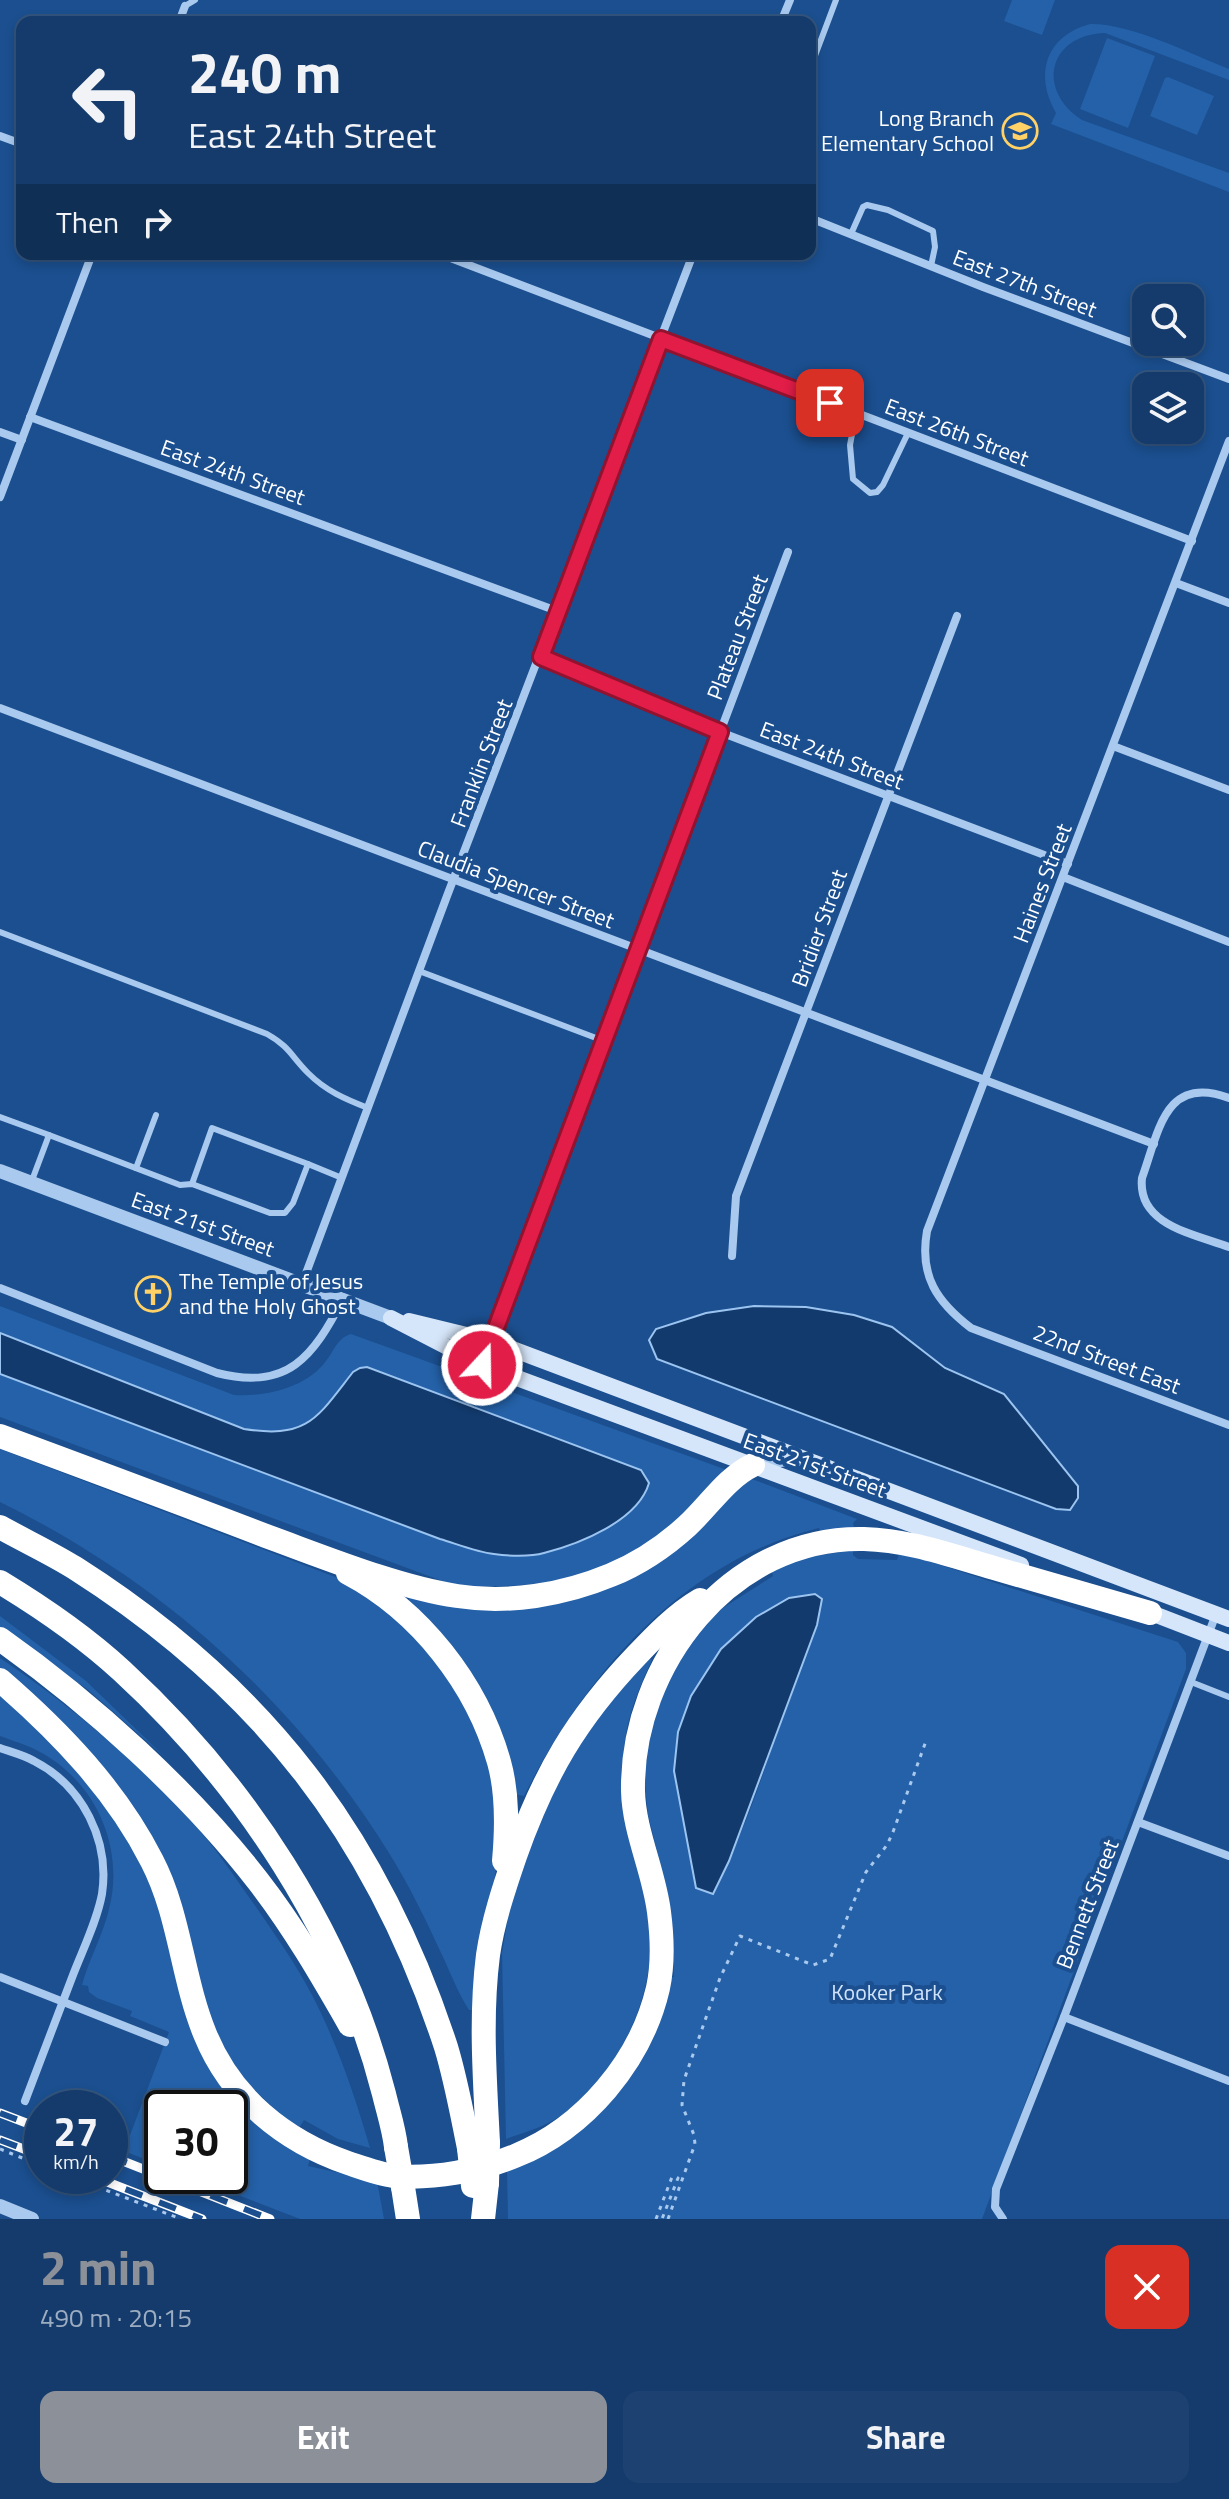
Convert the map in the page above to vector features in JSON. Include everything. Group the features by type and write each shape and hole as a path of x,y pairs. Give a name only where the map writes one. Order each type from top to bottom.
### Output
{"highway":[{"path":"0,1436 300,1548 412,1585 457,1596 497,1598 538,1596 612,1575 648,1556 686,1527 740,1472 753,1465"},
{"path":"0,1527 73,1567 163,1631 239,1697 310,1777 364,1860 410,1953 479,2145"},
{"path":"501,1895 531,1809 550,1771 596,1699 655,1635 694,1603 770,1558 812,1545 861,1539 906,1543 1150,1613"},
{"path":"300,1548 355,1577 391,1602 449,1660 488,1731 500,1764 506,1839 501,1895 489,1952 483,2012 479,2145 483,2219"},
{"path":"0,1680 67,1742 125,1813 141,1839 166,1895 200,2021 217,2059 232,2081 270,2122 312,2150 389,2176 444,2174 515,2156 556,2133 596,2102 623,2067 643,2030 659,1986 661,1943 651,1870 639,1833 633,1797 634,1758 654,1682 702,1612 733,1581"},
{"path":"0,1582 96,1648 147,1695 193,1745 257,1825 294,1882 355,2003 376,2063 396,2143 408,2219"},
{"path":"0,1639 65,1689 142,1757 259,1882 305,1949 354,2034 396,2143"},
{"path":"476,2219 480,2185"}],"main road":[{"name":"East 21st Street","path":"391,1318 491,1341 1223,1616"},
{"name":"East 21st Street","path":"391,1318 482,1365 1229,1643"}],"street":[{"path":"181,16 185,6"},
{"name":"East 27th Street","path":"816,220 1229,379"},
{"path":"0,497 90,260"},
{"name":"East 26th Street","path":"456,260 1192,541"},
{"name":"Franklin Street","path":"302,1284 691,260"},
{"name":"East 24th Street","path":"30,417 557,611"},
{"path":"0,432 22,440"},
{"name":"Haines Street","path":"971,1328 948,1310 935,1292 924,1248 927,1231 1229,441"},
{"name":"Plateau Street","path":"482,1365 788,552"},
{"path":"1176,583 1229,603"},
{"name":"Bridier Street","path":"732,1256 736,1196 957,616"},
{"name":"East 24th Street","path":"541,657 720,732 1068,864"},
{"name":"Claudia Spencer Street","path":"0,708 1154,1144"},
{"path":"1113,746 1229,790"},
{"path":"1063,877 1229,942"},
{"path":"1229,1098 1197,1091 1184,1095 1166,1113 1142,1178 1141,1189 1150,1212 1161,1221 1229,1247"},
{"name":"East 21st Street","path":"0,1171 391,1318"},
{"path":"0,1288 217,1373 244,1379 268,1377 292,1367 311,1353 343,1299"},
{"name":"22nd Street East","path":"971,1328 1229,1425"},
{"path":"753,1465 797,1457"},
{"name":"Bennett Street","path":"1003,2219 995,2207 996,2189 1209,1635 1223,1616"},
{"path":"0,1748 34,1761 62,1780 84,1806 99,1842 103,1869 101,1896 29,2090"},
{"path":"1138,1822 1229,1856"},
{"path":"0,1977 165,2042"},
{"path":"1064,2017 1229,2081"},
{"path":"0,2206 32,2219"}],"lane":[{"path":"185,6 195,0"},
{"path":"816,53 836,0"},
{"path":"851,234 863,207 867,205 888,210 933,231 935,247 931,266"},
{"path":"856,413 850,445 853,479 870,493 877,492 883,485 908,433"},
{"path":"0,932 267,1034 285,1044 307,1072 333,1094 368,1108"},
{"path":"419,971 604,1041"},
{"path":"136,1168 156,1115"},
{"path":"0,1117 180,1185 192,1184 270,1213 285,1213 293,1203 308,1164"},
{"path":"192,1184 212,1128 342,1178"},
{"path":"31,1183 49,1135"},
{"path":"1191,1682 1229,1697"}],"path":[{"path":"668,2219 695,2144 682,2105 684,2080 720,1978 740,1936 813,1965 830,1959 866,1872 893,1832 926,1741"},
{"path":"0,2149 24,2159"},
{"path":"656,2219 672,2177 678,2178 662,2219"},
{"path":"116,2194 181,2219"}],"green space":[{"path":"1012,0 1055,0 1042,35 1004,21"},
{"path":"1090,24 1142,34 1229,69 1229,80 1105,33 1086,36 1071,43 1061,53 1055,66 1054,80 1067,108 1082,120 1229,173 1229,192 1051,124 1056,113 1046,85 1048,59 1063,38"},
{"path":"1107,38 1155,56 1128,128 1080,109"},
{"path":"1168,77 1214,96 1197,135 1150,116"},
{"path":"0,1306 234,1395 271,1392 308,1378 326,1361 339,1342 351,1334 727,1470 667,1528 606,1565 573,1577 537,1583 453,1585 0,1417 0,1374 440,1539 492,1554 602,1531 635,1508 646,1494 646,1476 641,1470 367,1367 351,1377 317,1415 298,1428 275,1432 244,1429 0,1333"},
{"path":"0,1449 346,1581 364,1591 435,1655 477,1727 493,1782 498,1852 479,2010 469,2010 396,1865 352,1797 311,1745 267,1696 169,1607 59,1533 0,1502"},
{"path":"752,1479 857,1519 854,1527 820,1531 819,1528 770,1544 724,1567 682,1595 643,1629 608,1666 577,1707 524,1796 513,1794 408,1602 411,1593 551,1602"},
{"name":"Kooker Park","path":"853,1550 853,1555 858,1559 897,1560 899,1554 925,1560 1178,1642 1186,1653 1186,1669 982,2219 508,2219 507,2171 582,2122 665,1978 674,1977 669,1899 648,1815 643,1765 660,1687 707,1618 773,1576 771,1569 803,1558","holes":["815,1594 760,1784 713,1894 691,1696 721,1649 756,1617 789,1599"]},
{"path":"0,1616 86,1681 167,1759 87,1689 0,1628"},
{"path":"644,1654 652,1660 632,1711 624,1751 626,1785 651,1922 648,1977 641,2004 617,2054 583,2098 549,2123 506,2139 502,1953 511,1900 548,1786"},
{"path":"0,1658 76,1713 123,1754 169,1797 216,1851 278,1939 312,1995 345,2070 370,2148 338,2139 304,2120 299,2128 243,2079 215,2036 169,1875 0,1669"},
{"path":"0,1694 21,1711 87,1781 144,1861 200,2047 244,2090 147,2090 169,2032 130,2016 132,2011 97,1998 89,1992 88,1986 82,1985 109,1909 113,1886 113,1863 102,1819 77,1781 60,1765 40,1752 0,1736"},
{"path":"248,2094 311,2156 308,2166 377,2181 384,2219 300,2219 235,2194 248,2194"},
{"path":"144,2098 144,2159 128,2153 128,2140"}],"shaded area":[{"path":"754,1306 806,1307 854,1315 892,1327 945,1368 1004,1394 1078,1486 1078,1498 1070,1510 1056,1509 657,1359 649,1340 656,1329 706,1313"},
{"path":"0,1333 244,1429 283,1431 309,1422 330,1402 353,1372 367,1367 641,1470 649,1483 633,1509 606,1529 574,1544 532,1555 480,1552 0,1374"},
{"path":"815,1594 822,1599 817,1625 729,1861 713,1894 696,1888 674,1771 678,1732 691,1696 721,1649 756,1617 789,1598"}],"railway":[{"path":"0,2113 24,2122"},
{"path":"0,2140 24,2149"},
{"path":"128,2163 270,2219"},
{"path":"128,2190 202,2219"}],"place":[{"name":"Long Branch Elementary School","path":"1020,131"},
{"name":"The Temple of Jesus and the Holy Ghost","path":"153,1294"}],"route":[{"path":"482,1365 720,732 541,657 661,339 830,403"}]}
